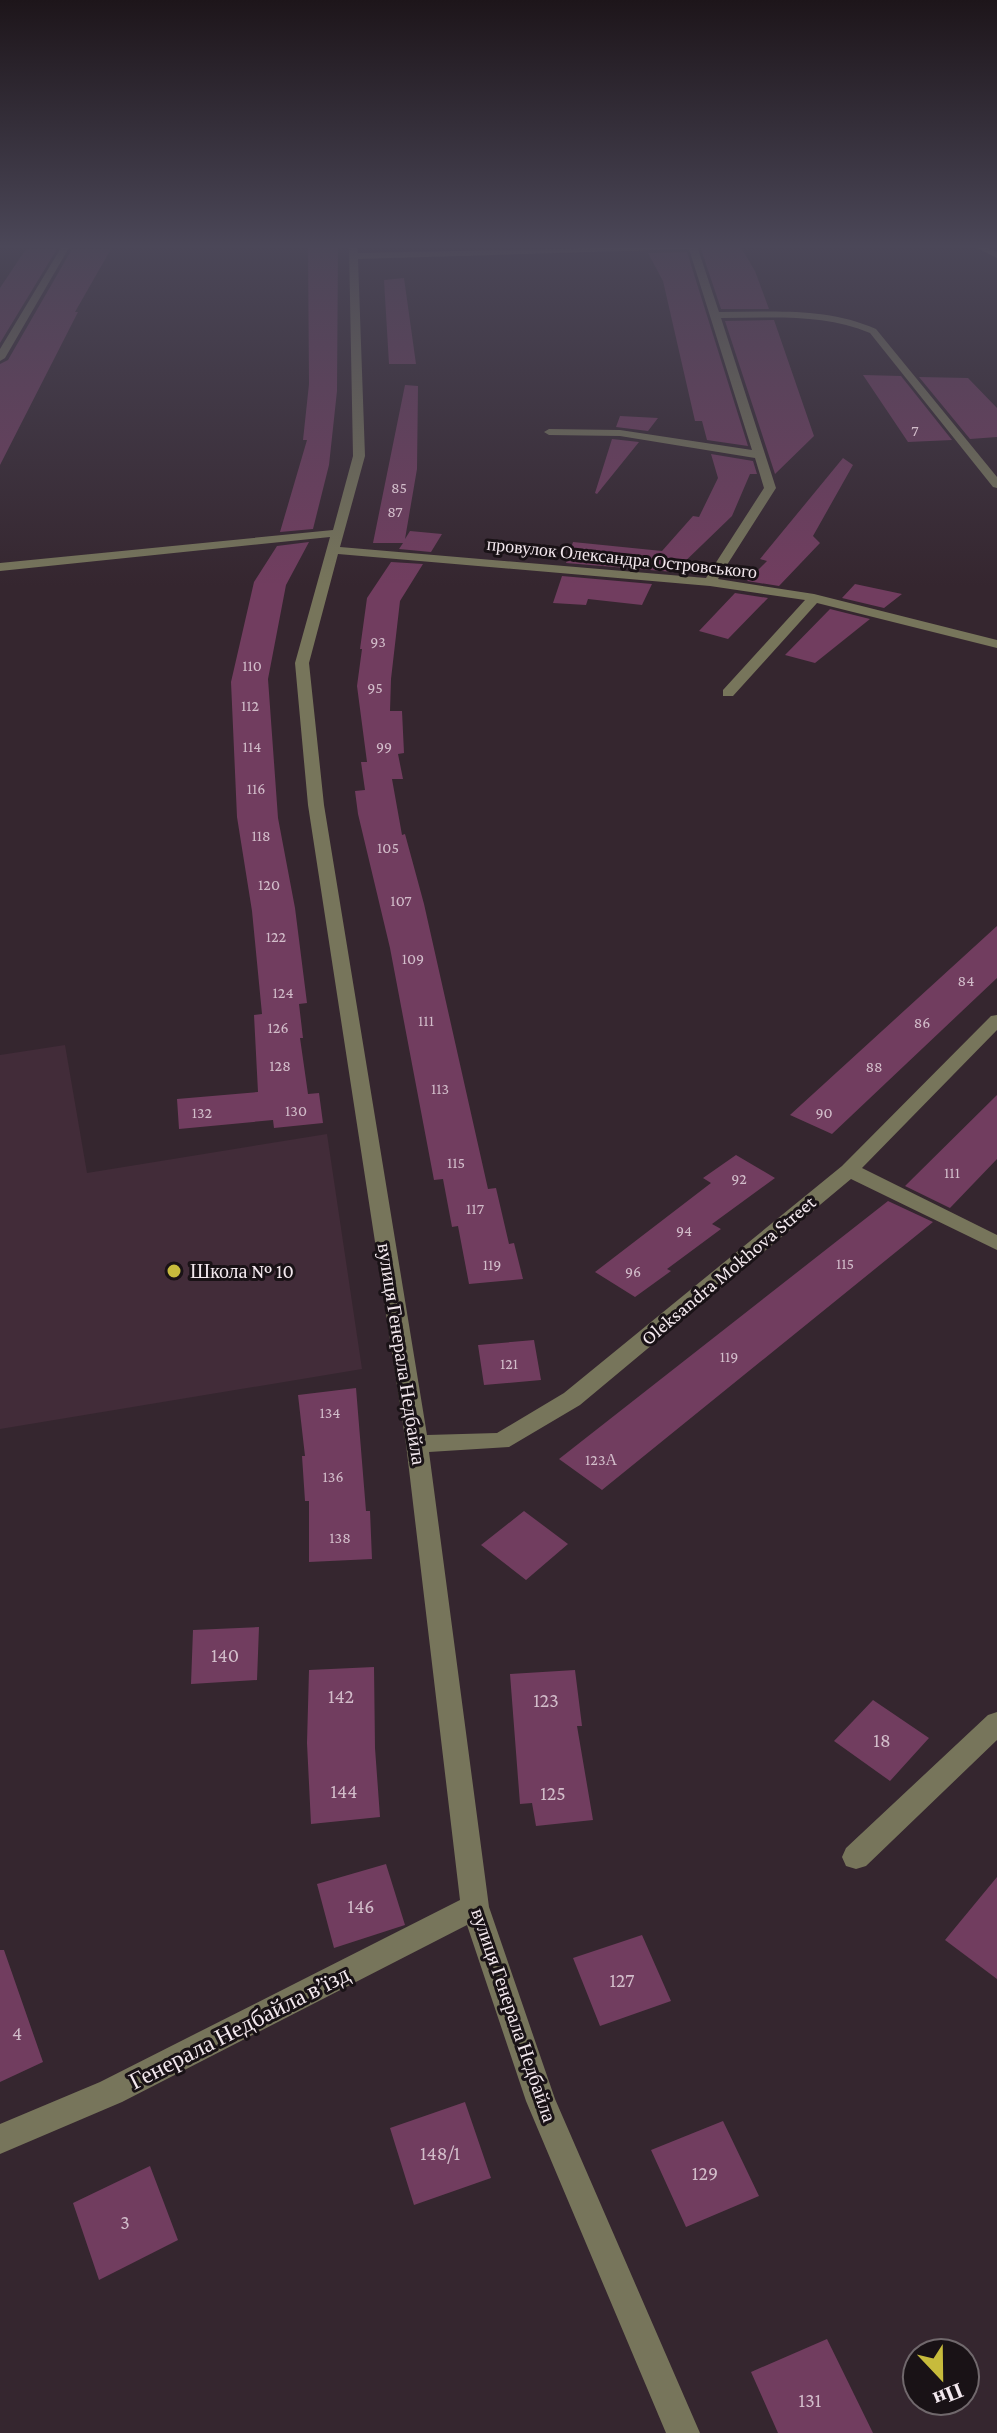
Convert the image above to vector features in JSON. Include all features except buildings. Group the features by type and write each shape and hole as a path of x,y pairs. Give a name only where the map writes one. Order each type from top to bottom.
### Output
{"street":[{"name":"вулиця Генерала Недбайла","path":"357,360 359,456 302,663 316,805 417,1444 475,1907 541,2101 683,2433"},
{"path":"710,582 770,488 729,360"},
{"path":"896,360 997,485"},
{"path":"549,432 620,433 760,455"},
{"name":"провулок Олександра Островського","path":"0,567 336,542 710,582 814,598 997,644"},
{"path":"728,693 814,598"},
{"name":"Oleksandra Mokhova Street","path":"417,1444 501,1441 572,1399 849,1170 997,1020"},
{"path":"849,1170 997,1243"},
{"path":"856,1857 997,1723"},
{"name":"Генерала Недбайла в’їзд","path":"0,2139 111,2092 475,1907"}],"shaded area":[{"name":"Школа № 10","path":"65,1045 87,1173 327,1134 362,1369 0,1429 0,1055"}],"place":[{"name":"Школа № 10","path":"174,1271"}]}
